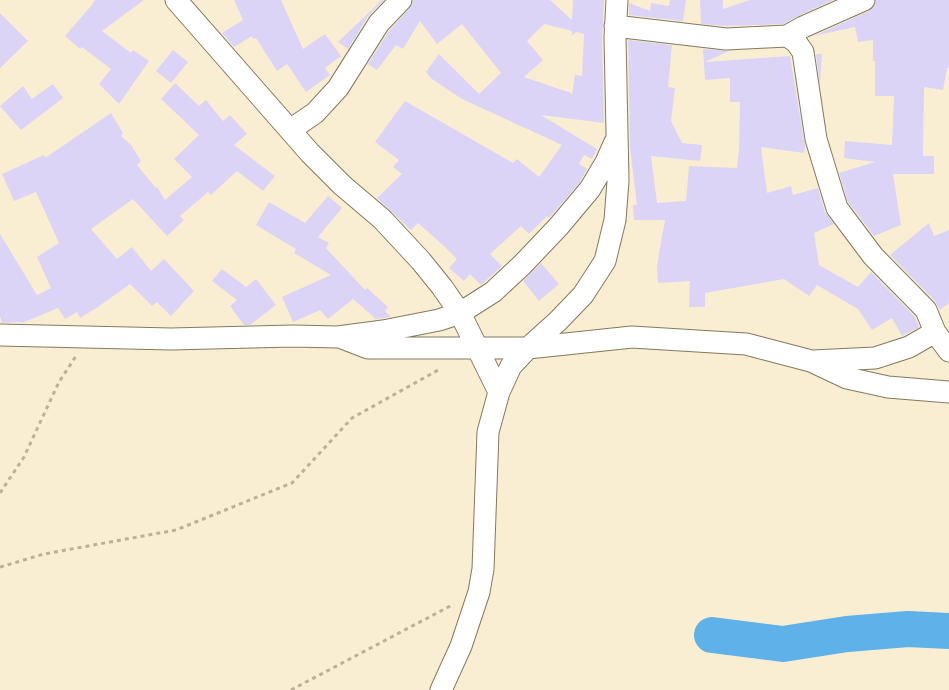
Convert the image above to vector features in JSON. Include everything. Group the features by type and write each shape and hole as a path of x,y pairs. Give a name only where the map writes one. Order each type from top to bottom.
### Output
{"street":[{"path":"176,0 310,153 342,185 382,219 431,274 460,313 499,392"},
{"path":"290,130 315,113 338,88 379,23 401,0"},
{"path":"441,690 461,646 479,592 483,569 488,432 499,392 511,366 583,295 605,262 615,220 618,180 615,26 617,0"},
{"path":"615,26 726,39 787,36 803,26 864,0"},
{"path":"787,36 796,42 803,52 816,139 837,208 873,256 926,310 935,332 949,350"},
{"path":"0,335 171,339 293,336 338,337 383,331 439,320 460,313 494,292 559,226 590,189 616,140"},
{"path":"811,361 876,358 909,347 935,332"},
{"path":"338,337 368,348 528,348 632,337 746,344 811,361 848,378 880,386 949,392"}],"path":[{"path":"0,493 24,456 59,382 88,337"},
{"path":"0,567 44,554 176,530 292,483 352,418 444,367"},
{"path":"291,690 432,614 479,592"}],"building":[{"path":"95,0 144,0 102,31 131,53 133,50 149,61 119,104 99,84 111,69 82,47 80,49 65,36"},
{"path":"234,0 281,0 303,49 325,34 341,56 325,68 330,75 306,92 287,64 277,71 256,38 253,39 252,36 234,47 222,33 243,20"},
{"path":"384,0 368,16 348,49 338,42"},
{"path":"413,0 550,0 572,20 573,0 604,0 602,37 604,123 541,115 597,149 592,159 584,155 579,164 587,169 580,182 549,218 547,216 529,234 521,226 490,254 502,266 481,285 470,274 464,281 449,268 457,259 444,246 418,223 411,230 377,198 402,174 393,167 399,160 375,142 405,101 513,163 517,159 539,177 562,145 462,99 432,79 426,72 439,54 479,94 501,73 462,24 437,44 420,21 403,49 396,45 377,70 368,64 389,31 413,3","holes":["544,24 572,31 572,36 576,32 584,34 582,76 575,75 572,95 571,93 524,77 543,60 527,41"]},
{"path":"670,0 686,0 683,21 629,15 629,3 650,11 651,3 669,6"},
{"path":"700,0 723,0 723,9 750,0 833,0 783,24 726,26 701,24"},
{"path":"876,0 949,0 949,68 947,68 943,90 924,87 923,156 934,156 934,174 893,174 901,225 874,236 848,202 839,173 875,162 844,158 845,141 892,145 894,96 875,96 873,40 858,42 855,27 814,36 869,11 874,7"},
{"path":"0,13 28,41 0,68"},
{"path":"628,40 672,45 668,87 675,88 671,121 682,143 702,145 700,161 651,156 657,203 686,201 689,166 737,168 740,102 730,102 730,78 705,80 703,49 729,51 705,62 790,56 805,146 804,153 761,147 767,193 791,186 793,195 818,188 825,212 834,224 814,233 819,265 858,287 871,272 915,317 919,327 902,336 892,318 872,330 858,309 817,285 809,296 784,279 705,293 705,307 689,307 690,281 658,283 657,265 665,220 634,220 633,205 637,205 630,148"},
{"path":"173,50 188,62 171,83 156,71"},
{"path":"816,54 822,54 820,84"},
{"path":"175,83 199,106 206,100 223,121 230,115 247,134 234,145 275,176 263,191 237,171 211,195 208,192 180,216 184,220 167,236 133,199 91,229 117,259 132,247 151,271 164,259 194,291 171,316 157,302 152,306 130,284 80,318 77,312 65,319 58,308 22,323 2,323 0,316 0,234 37,295 51,288 37,257 59,243 36,192 14,201 2,174 44,155 45,158 111,113 123,133 121,136 131,145 141,161 137,165 157,187 165,200 192,177 174,159 199,135 161,99"},
{"path":"53,84 63,98 21,130 0,106 23,86 32,99"},
{"path":"328,196 342,208 318,237 329,243 326,248 365,290 367,288 388,307 385,311 389,317 376,319 353,299 328,319 320,310 293,322 282,297 331,275 294,253 296,249 256,225 269,202 305,223"},
{"path":"929,223 934,236 949,230 949,303 940,310 935,301 890,255"},
{"path":"541,263 559,284 539,301 523,281"},
{"path":"222,269 246,287 256,279 276,305 250,325 244,325 230,306 237,300 212,281"}],"waterway":[{"path":"712,635 783,644 847,634 908,629 949,631"}]}
